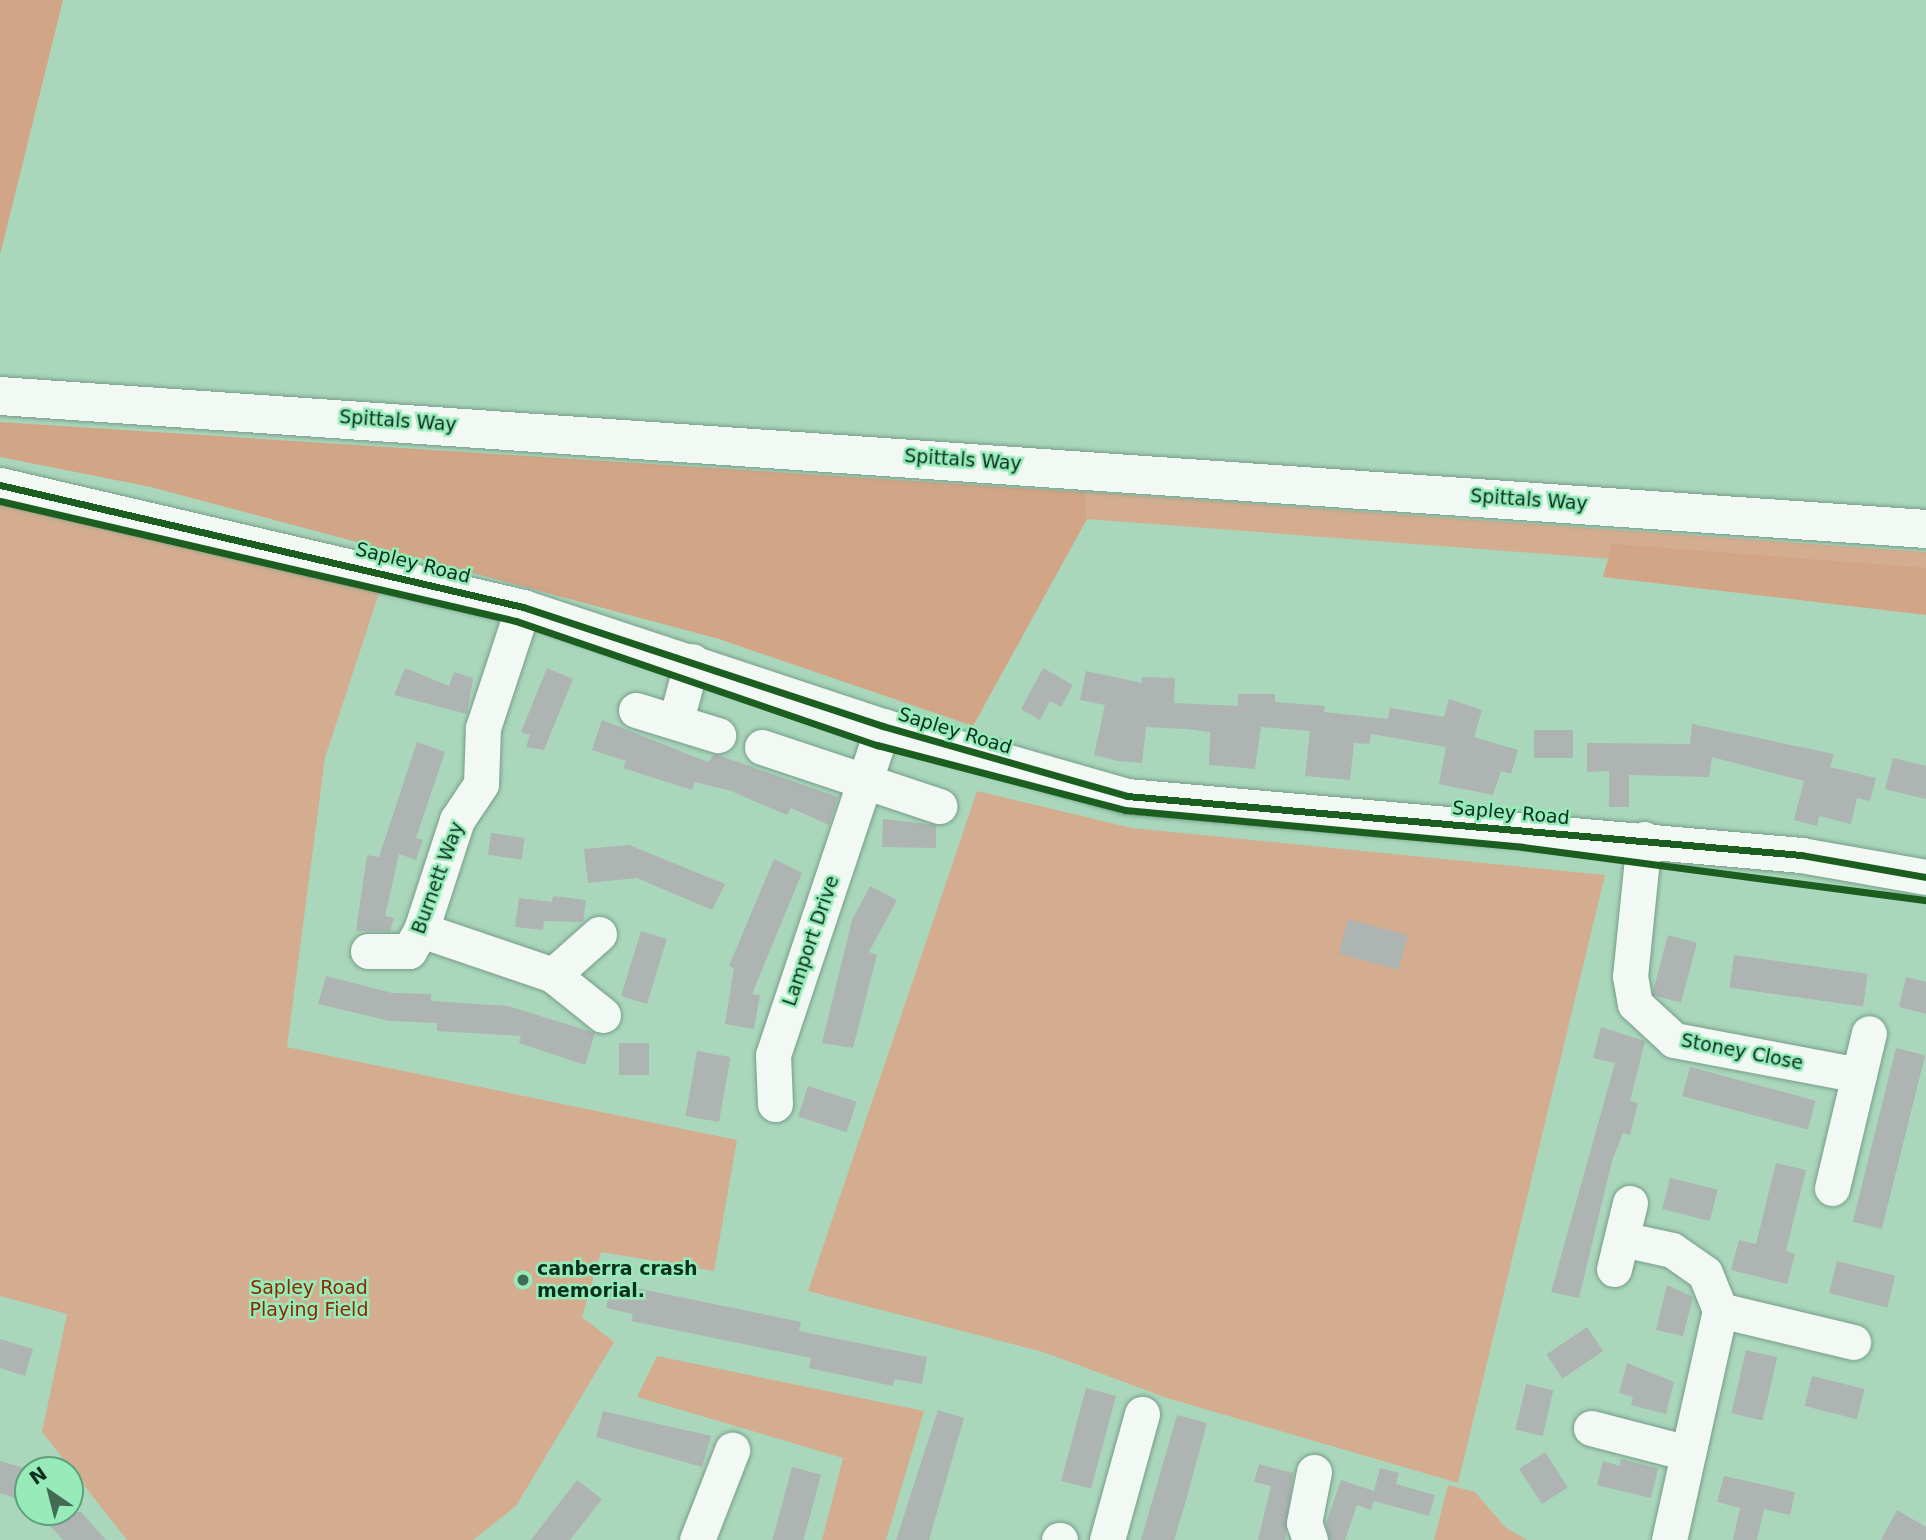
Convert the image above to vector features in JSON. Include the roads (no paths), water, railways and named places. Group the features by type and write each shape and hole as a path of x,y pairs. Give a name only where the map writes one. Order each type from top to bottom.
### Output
{"highway":[{"name":"Spittals Way","path":"0,396 1926,529"}],"street":[{"name":"Sapley Road","path":"0,485 523,607 883,726 1127,796 1644,839 1801,855 1926,877"},
{"name":"Burnett Way","path":"368,951 409,951 421,930 457,820 481,784 483,728 523,607"},
{"path":"676,720 692,661"},
{"path":"636,710 718,735"},
{"name":"Lamport Drive","path":"775,1104 773,1055 813,926 869,782 883,726"},
{"path":"762,747 939,806"},
{"name":"Stoney Close","path":"1644,839 1630,976 1635,1004 1674,1040 1859,1075"},
{"path":"421,930 553,975 603,1015"},
{"path":"553,975 599,934"},
{"path":"1832,1188 1869,1033"},
{"path":"1630,1203 1618,1254 1672,1250 1705,1273 1720,1310 1669,1540"},
{"path":"1720,1310 1853,1342"},
{"path":"1107,1540 1142,1414"},
{"path":"1591,1429 1688,1452"},
{"path":"697,1540 732,1450"},
{"path":"1310,1540 1304,1523 1314,1472"}],"place":[{"name":"canberra crash memorial.","path":"523,1280"}],"park label":[{"name":"Sapley Road Playing Field","path":"309,1299"}]}
